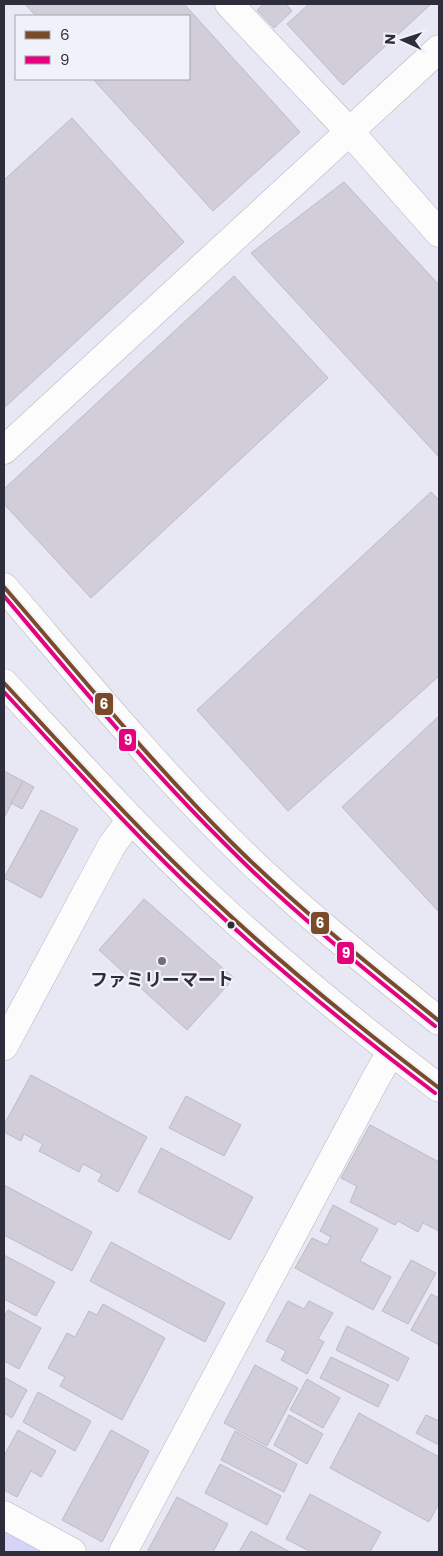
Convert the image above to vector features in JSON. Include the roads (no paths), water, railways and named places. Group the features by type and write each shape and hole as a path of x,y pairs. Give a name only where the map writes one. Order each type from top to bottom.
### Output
{"street":[{"path":"229,4 350,132 439,233"},
{"path":"4,450 439,49"},
{"path":"4,587 163,772 232,842 309,914 439,1021"},
{"path":"4,683 131,819 239,924 391,1052 439,1088"},
{"path":"4,1046 112,845 131,819"},
{"path":"123,1552 391,1052"},
{"path":"4,1515 72,1552"}],"place":[{"name":"ファミリーマート","path":"162,961"}]}
